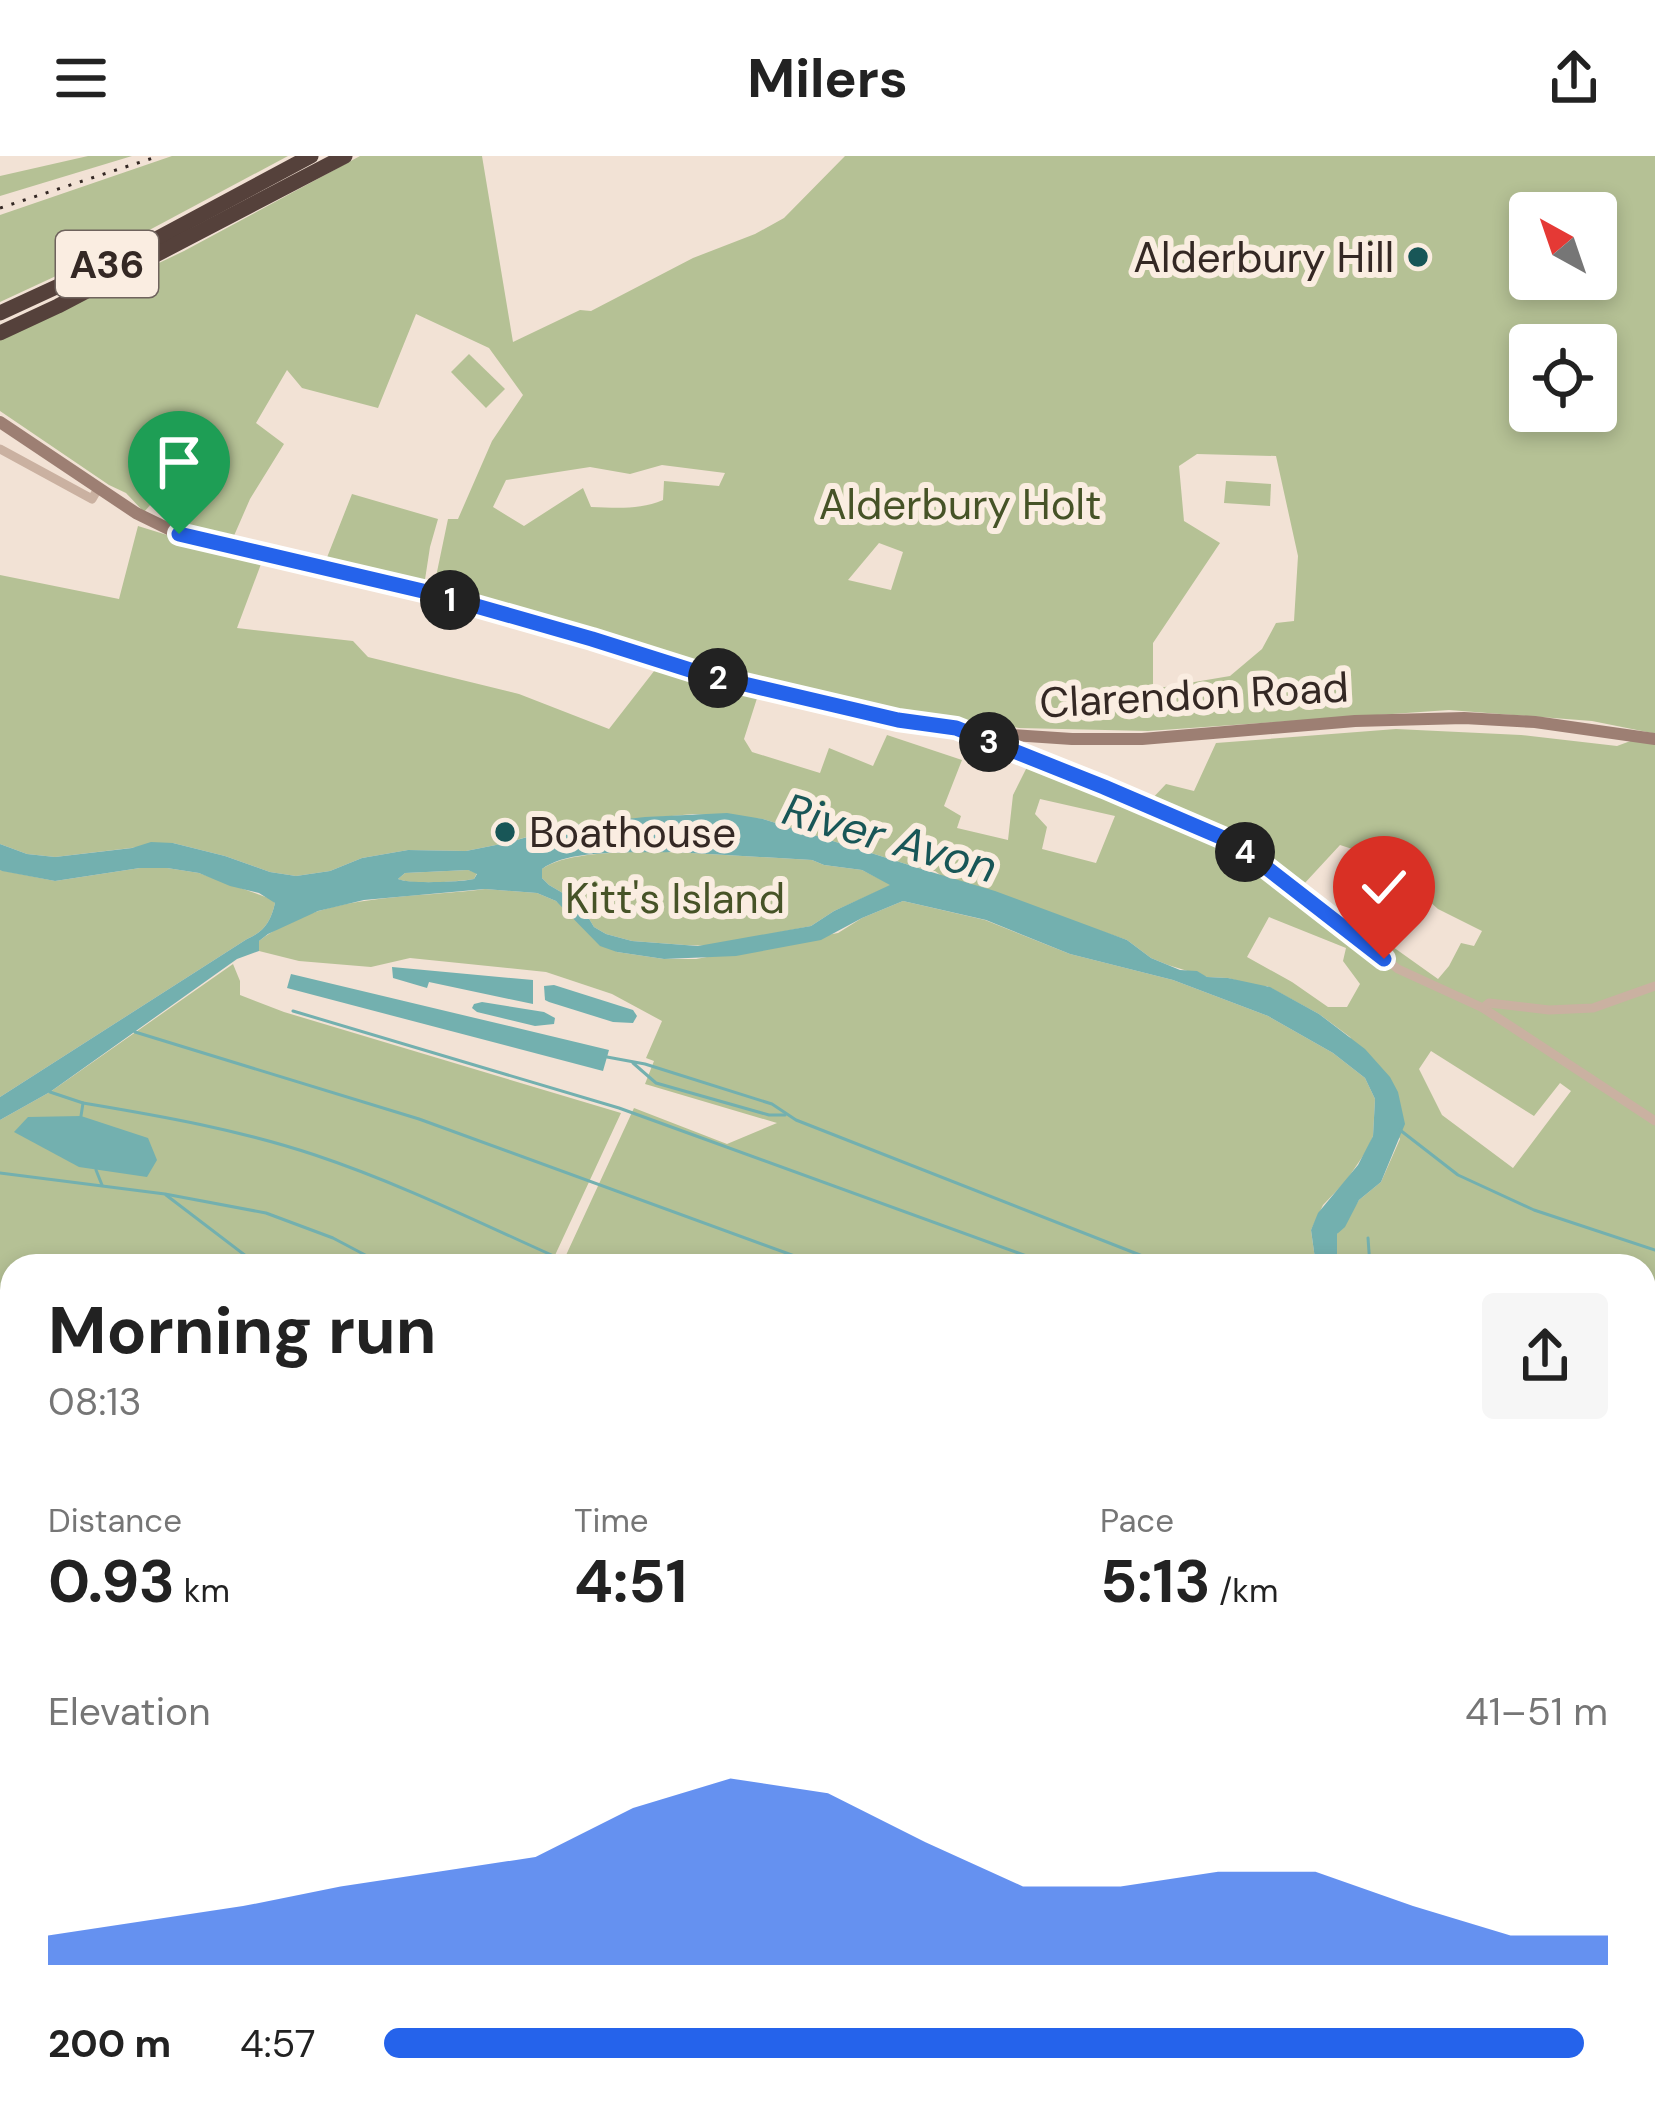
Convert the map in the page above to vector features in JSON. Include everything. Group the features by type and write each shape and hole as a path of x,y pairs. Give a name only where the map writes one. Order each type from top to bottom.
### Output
{"highway":[{"name":"A36","path":"0,333 210,227 311,156"},
{"name":"A36","path":"0,313 112,262 212,208 242,202 345,156"}],"street":[{"name":"Clarendon Road","path":"0,422 136,513 179,534 427,592 706,675 898,720 1072,739 1142,739 1355,721 1464,718 1535,722 1655,739"},
{"path":"0,449 92,499 99,487"},
{"path":"956,728 1223,838 1398,969 1483,1008 1655,1120"},
{"path":"1483,1008 1496,1003 1549,1010 1593,1008 1655,986"}],"green space":[{"path":"88,156 132,156 0,196 0,176"},
{"path":"172,156 288,156 112,250 0,302 0,215"},
{"name":"Alderbury Holt","path":"360,156 482,156 513,342 580,310 591,311 784,218 845,156 1655,156 1655,1254 1337,1254 1337,1234 1359,1200 1381,1182 1400,1139 1350,1037 1267,986 1207,977 1168,965 1127,940 935,871 763,819 693,814 564,826 466,851 408,850 296,876 173,843 55,857 0,844 0,575 119,599 138,526 261,564 237,628 353,641 368,657 519,694 609,729 658,666 759,692 744,739 752,752 820,773 829,748 873,766 887,735 962,760 944,806 961,816 957,828 1008,840 1013,795 1029,763 1210,840 1320,913 1375,958 1386,942 1438,979 1461,943 1474,946 1482,931 1438,909 1380,858 1340,845 1303,885 1230,838 1150,801 1166,784 1194,791 1216,743 1396,729 1521,735 1617,746 1652,733 1592,721 1449,710 1148,731 1019,728 923,714 705,670 433,591 448,519 458,519 492,441 523,395 489,348 416,314 378,408 302,388 287,370 256,423 284,444 250,499 233,538 183,527 208,492 183,468 144,512 126,493 0,411 0,339 184,251","holes":["1197,454 1276,456 1298,556 1294,621 1276,623 1262,649 1230,676 1153,689 1153,643 1220,543 1184,521 1179,466","662,465 725,473 719,486 664,481 663,500 637,507 591,507 583,488 524,526 493,507 506,480 590,467 630,474","879,543 903,552 891,590 848,580","1040,799 1115,816 1096,863 1042,849 1047,827 1035,814","1269,917 1346,948 1343,961 1360,984 1347,1007 1328,1007 1247,957","1431,1051 1534,1116 1560,1083 1571,1091 1513,1168 1442,1115 1419,1069"]},
{"path":"469,354 505,389 486,408 451,372"},
{"path":"1226,481 1271,484 1270,506 1224,503"},
{"path":"352,494 438,519 424,586 326,560"},
{"name":"Kitt's Island","path":"613,853 812,860 862,870 892,885 811,926 711,946 632,941 606,934 594,927 573,899 542,878 542,869 555,862"},
{"path":"140,868 199,873 275,903 258,933 0,1097 0,870 55,881"},
{"path":"405,873 477,873 474,879 398,879"},
{"path":"485,889 537,893 556,901 617,952 664,959 696,959 838,933 903,901 985,920 1070,954 1173,980 1268,1016 1333,1053 1365,1078 1375,1099 1373,1136 1346,1181 1323,1205 1311,1230 1314,1254 567,1254 634,1108 727,1144 777,1123 645,1084 654,1061 646,1058 662,1021 612,994 546,972 410,958 371,967 299,961 259,951 259,941 311,914 397,897"},
{"path":"233,964 240,995 284,1012 621,1113 556,1254 0,1254 0,1120 50,1092"}],"water":[{"path":"727,813 763,819 995,891 1127,940 1151,958 1180,970 1270,987 1319,1014 1365,1049 1398,1092 1405,1124 1381,1182 1359,1200 1337,1234 1337,1254 1314,1254 1311,1230 1373,1136 1375,1099 1365,1078 1333,1053 1268,1016 1173,980 1070,954 986,920 903,901 821,940 736,956 664,959 600,946 556,901 537,893 485,889 364,900 318,911 268,934 259,941 259,951 237,959 50,1092 0,1120 0,1097 258,933 275,903 199,873 167,868 55,881 2,871 0,844 55,857 173,843 296,876 408,850 466,851 564,826","holes":["605,853 812,860 862,870 890,885 811,926 698,946 606,934 594,927 573,899 542,878 542,869 554,862","468,870 477,874 474,879 432,882 398,879 405,873"]},
{"path":"392,967 533,980 533,1004 429,982 427,988 393,978"},
{"path":"291,974 609,1050 603,1071 287,988"},
{"path":"544,986 633,1010 637,1016 633,1023 613,1022 549,1002"},
{"path":"482,1002 544,1012 555,1018 554,1024 535,1026 472,1008"},
{"path":"81,1116 148,1138 157,1160 147,1177 79,1167 14,1132 28,1117"}],"waterway":[{"path":"293,1011 619,1108 1021,1254"},
{"path":"135,1032 419,1119 789,1254"},
{"path":"607,1057 645,1064 772,1104 796,1120 1137,1254"},
{"path":"633,1063 656,1083 769,1115 785,1115"},
{"path":"50,1092 83,1103 81,1116"},
{"path":"83,1103 229,1131 315,1155 549,1254"},
{"path":"1400,1130 1458,1175 1534,1210 1655,1250"},
{"path":"96,1170 102,1185"},
{"path":"0,1173 165,1194 266,1213 363,1254"},
{"path":"166,1195 243,1254"},
{"path":"1368,1238 1369,1254"}],"railway":[{"path":"0,208 159,156"}],"place":[{"name":"Alderbury Hill","path":"1418,257"},
{"name":"Boathouse","path":"505,832"}],"route":[{"path":"179,534 427,592 706,675 898,720 956,728 1223,838 1384,959"}],"water label":[{"name":"River Avon","path":"890,838"}]}
